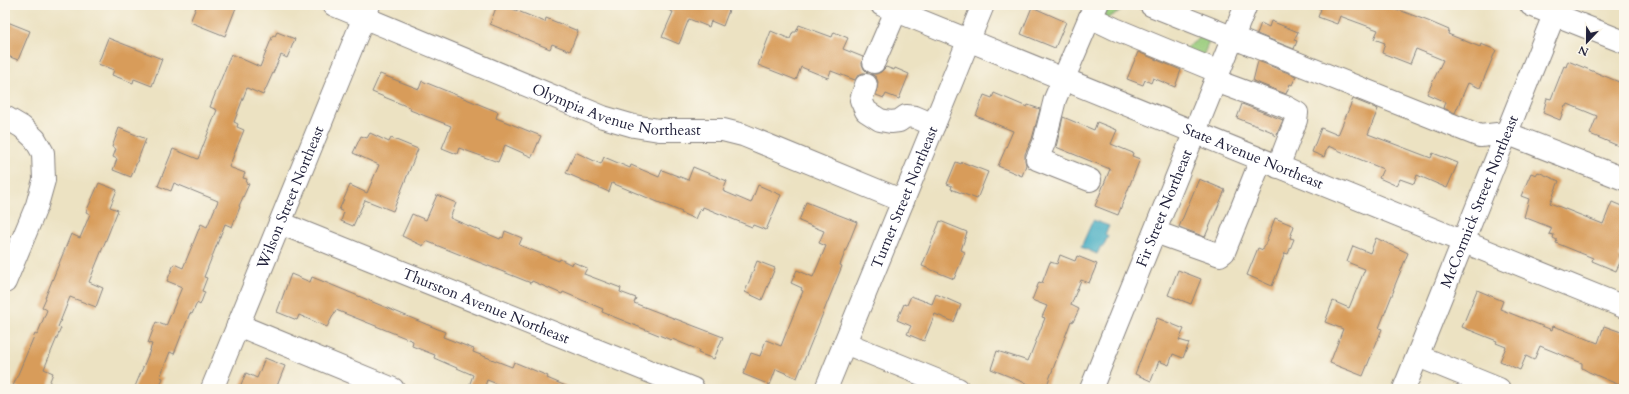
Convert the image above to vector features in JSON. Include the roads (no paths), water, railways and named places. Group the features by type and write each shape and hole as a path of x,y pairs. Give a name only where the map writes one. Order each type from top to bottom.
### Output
{"street":[{"name":"Olympia Avenue Northeast","path":"334,5 366,11 604,117 634,126 659,130 723,130 743,135 903,201"},
{"name":"Turner Street Northeast","path":"826,389 983,5"},
{"path":"1151,5 1480,136 1506,133 1624,179"},
{"name":"Fir Street Northeast","path":"1091,389 1246,5"},
{"path":"1531,5 1556,10 1624,42"},
{"name":"State Avenue Northeast","path":"889,8 1624,307"},
{"path":"874,62 889,8"},
{"name":"McCormick Street Northeast","path":"1404,389 1556,10"},
{"name":"Wilson Street Northeast","path":"212,389 366,11"},
{"path":"1090,180 1037,159 1044,143 1055,98 1094,11 1115,29 1297,113 1296,120 1270,163 1224,252 1220,255 1155,232"},
{"path":"866,85 861,100 863,106 866,111 880,120 890,122 899,121 906,116 915,117 934,125"},
{"path":"5,117 35,139 43,153 44,180 38,205 5,282"},
{"name":"Thurston Avenue Northeast","path":"280,223 693,389"},
{"path":"238,325 392,389"},
{"path":"845,343 958,389"},
{"path":"1418,356 1499,389"}],"water":[{"path":"1093,220 1109,226 1105,234 1108,236 1103,247 1101,246 1097,254 1081,247"}]}
